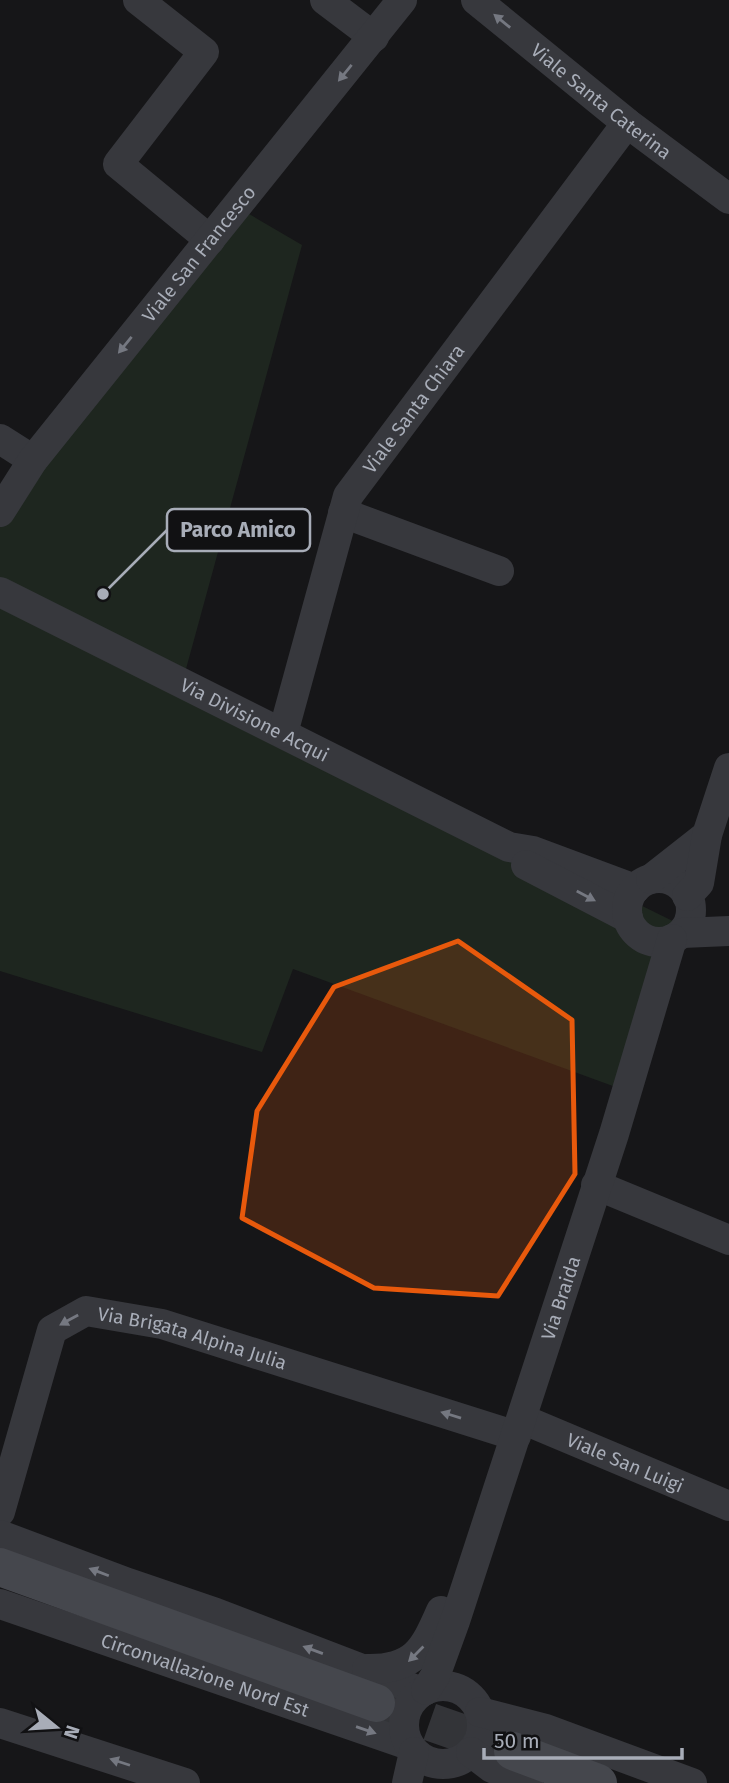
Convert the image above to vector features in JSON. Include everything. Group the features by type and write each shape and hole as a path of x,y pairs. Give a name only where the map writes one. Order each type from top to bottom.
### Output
{"main road":[{"name":"Circonvallazione Nord Est","path":"0,1567 371,1686"},
{"path":"521,1767 598,1783"}],"street":[{"path":"138,0 204,52 118,164 210,240"},
{"path":"325,0 374,37"},
{"name":"Viale San Francesco","path":"0,512 33,460 402,0"},
{"name":"Viale Santa Caterina","path":"476,0 627,123 729,199"},
{"name":"Viale Santa Chiara","path":"283,733 348,496 627,123"},
{"path":"0,439 33,460"},
{"path":"343,513 499,571"},
{"name":"Via Divisione Acqui","path":"0,592 509,847 533,851 643,884 662,878 677,884 667,922 526,865 509,847"},
{"path":"667,922 699,883 707,835 729,768"},
{"path":"707,835 643,884 627,905 667,922 729,930"},
{"name":"Via Braida","path":"407,1783 412,1749 405,1736 405,1716 411,1703 435,1676 456,1621 650,1016 667,922"},
{"path":"596,1185 729,1240"},
{"name":"Via Brigata Alpina Julia","path":"0,1512 52,1330 86,1311 162,1324 519,1427"},
{"name":"Viale San Luigi","path":"519,1427 729,1506"},
{"path":"0,1535 371,1686 424,1691 443,1686 460,1690 470,1697 480,1712 480,1737 452,1766"},
{"name":"Via Braida","path":"371,1686 387,1670 402,1665 421,1651 449,1594 468,1581"},
{"name":"Circonvallazione Nord Est","path":"0,1604 412,1749"},
{"name":"Via Braida","path":"456,1621 456,1642 461,1668 460,1690"},
{"path":"480,1712 546,1729 692,1783"},
{"path":"0,1723 185,1783"},
{"path":"412,1749 431,1763 492,1768 521,1767"}],"highlighted area":[{"path":"458,941 572,1020 575,1174 498,1296 374,1288 242,1218 257,1111 334,987"}],"shaded area":[{"path":"232,204 302,245 183,680 689,929 632,1093 293,969 262,1052 0,971 0,507"}],"tunnel":[{"path":"376,1703 513,1751"}],"place":[{"name":"Parco Amico","path":"103,594"}]}
